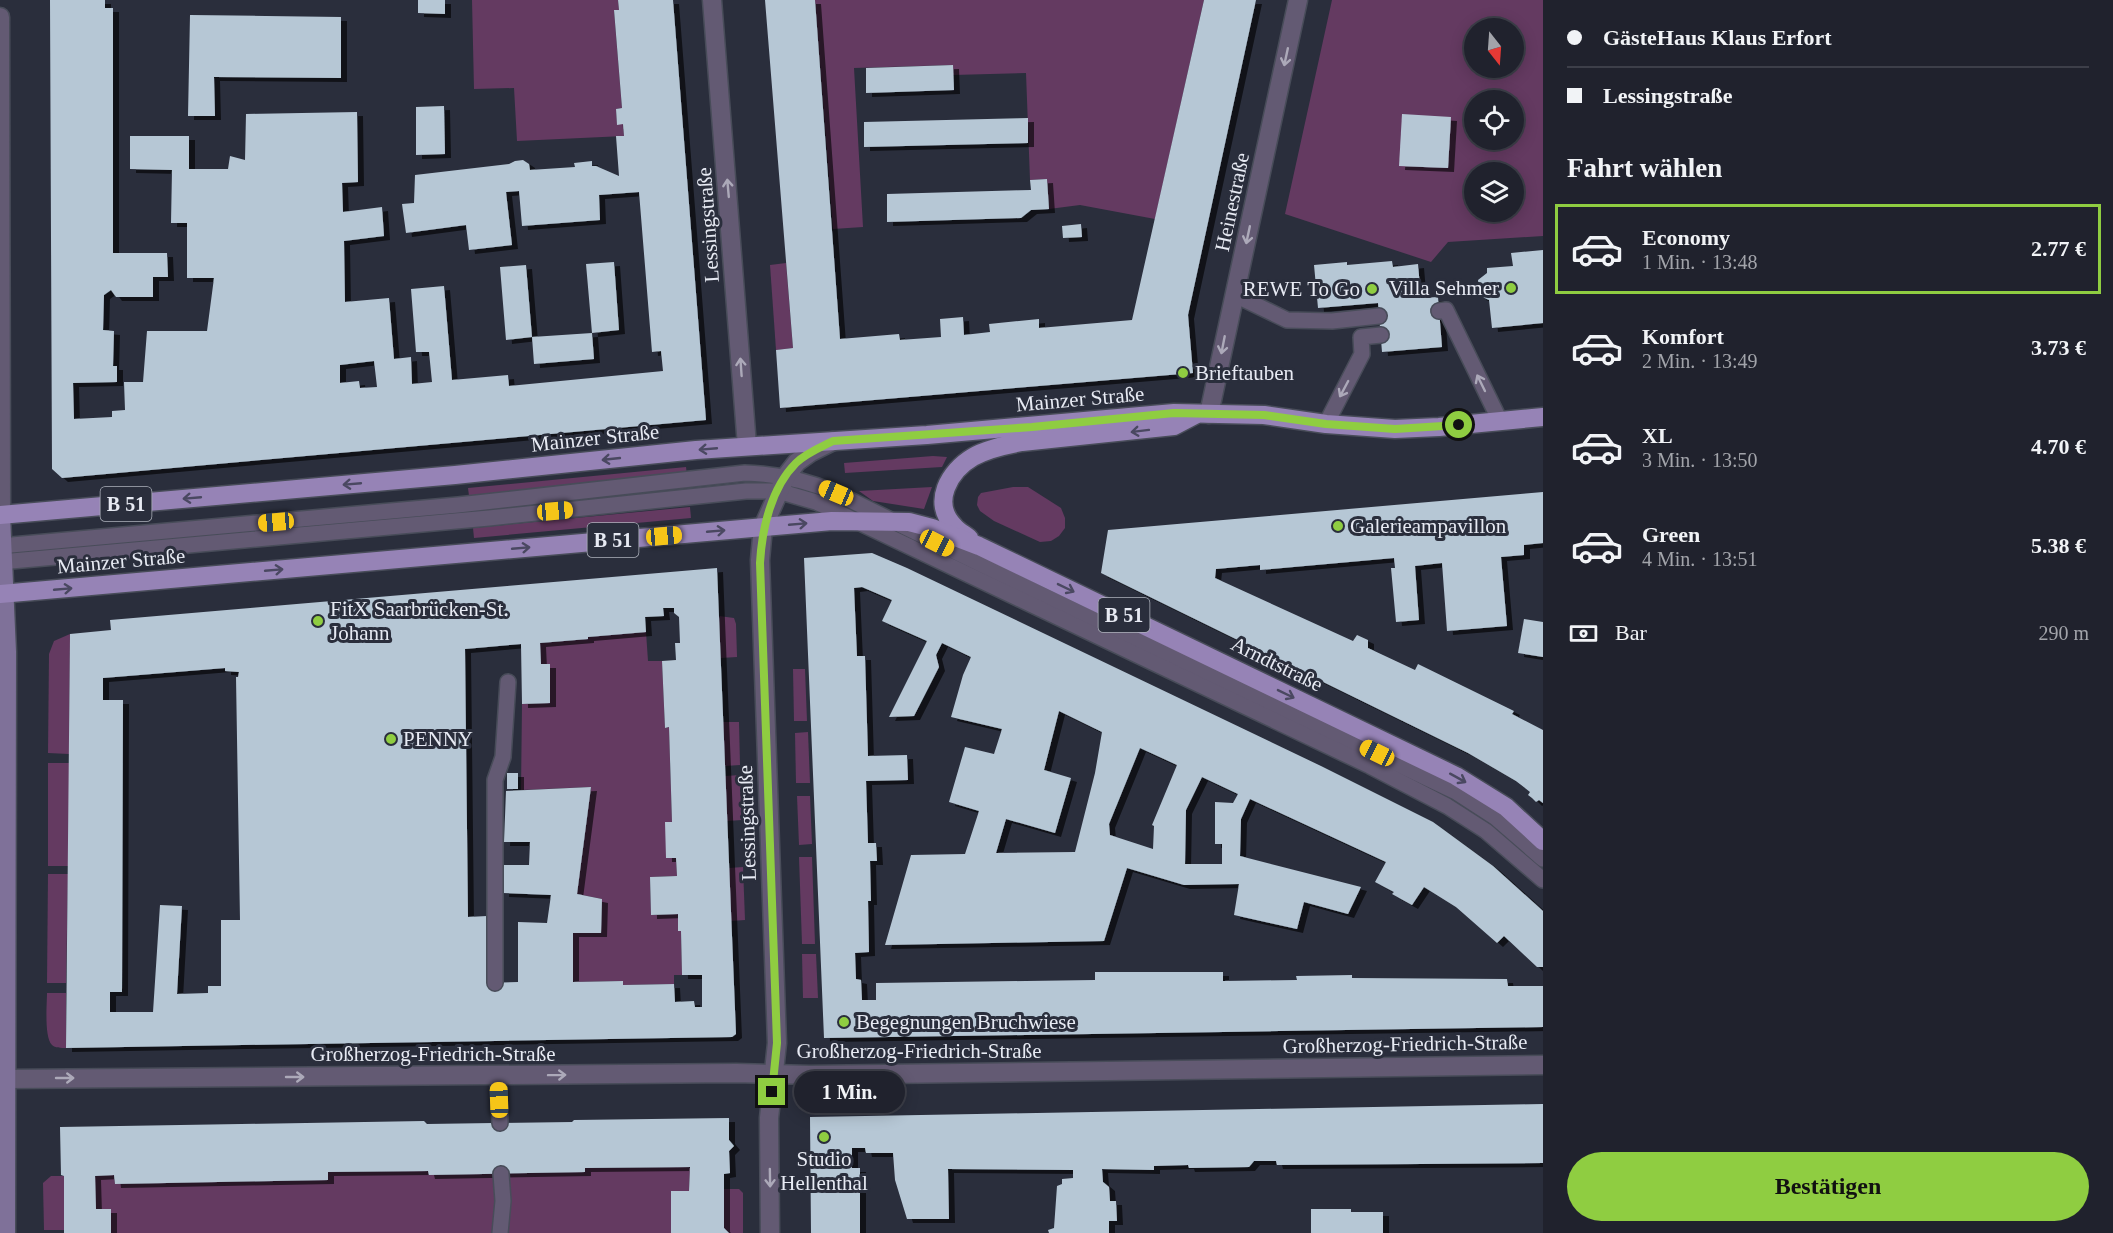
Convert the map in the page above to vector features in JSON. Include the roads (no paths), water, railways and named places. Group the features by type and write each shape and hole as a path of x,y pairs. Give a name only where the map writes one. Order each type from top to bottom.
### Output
{"main road":[{"name":"Mainzer Straße","path":"1,515 455,475 747,446 1032,427 1174,413 1264,415 1326,424 1395,429 1543,417"},
{"name":"Mainzer Straße","path":"953,525 946,514 943,503 944,490 956,470 974,456 1022,442 1174,426 1202,415"},
{"name":"Mainzer Straße","path":"2,594 763,527 853,520 892,521"},
{"name":"Arndtstraße","path":"892,521 909,522 932,528 979,546 1456,777 1506,807 1543,841"},
{"name":"Arndtstraße","path":"953,525 979,546"}],"street":[{"name":"Lessingstraße","path":"712,0 747,446"},
{"name":"Heinestraße","path":"1202,415 1235,295 1298,0"},
{"path":"0,17 1,554 7,652 4,1035 7,1079 6,1233"},
{"name":"Lessingstraße","path":"770,1233 769,1118 777,1043 760,563 763,527 782,484 797,462 833,441"},
{"name":"Großherzog-Friedrich-Straße","path":"7,1079 934,1074 1543,1065"}],"lane":[{"path":"1235,295 1287,320 1332,321 1379,316"},
{"path":"1439,311 1446,310 1448,329 1500,421"},
{"path":"1326,424 1362,354 1359,318"},
{"path":"1360,337 1381,334"},
{"path":"1,554 745,473 782,484 828,489 1049,598 1456,792 1496,818 1543,859"},
{"path":"782,484 853,520 1350,756 1447,806 1486,831 1543,880"},
{"path":"495,983 495,780 503,757 508,682"},
{"path":"498,1076 500,1123"},
{"path":"500,1233 503,1201 501,1174"}],"place":[{"name":"Villa Sehmer","path":"1511,288"},
{"name":"REWE To Go","path":"1372,289"},
{"name":"Brieftauben","path":"1183,373"},
{"name":"Galerieampavillon","path":"1338,526"},
{"name":"FitX Saarbrücken-St. Johann","path":"318,621"},
{"name":"PENNY","path":"391,739"},
{"name":"Begegnungen Bruchwiese","path":"844,1022"},
{"name":"Studio Hellenthal","path":"824,1137"}]}
